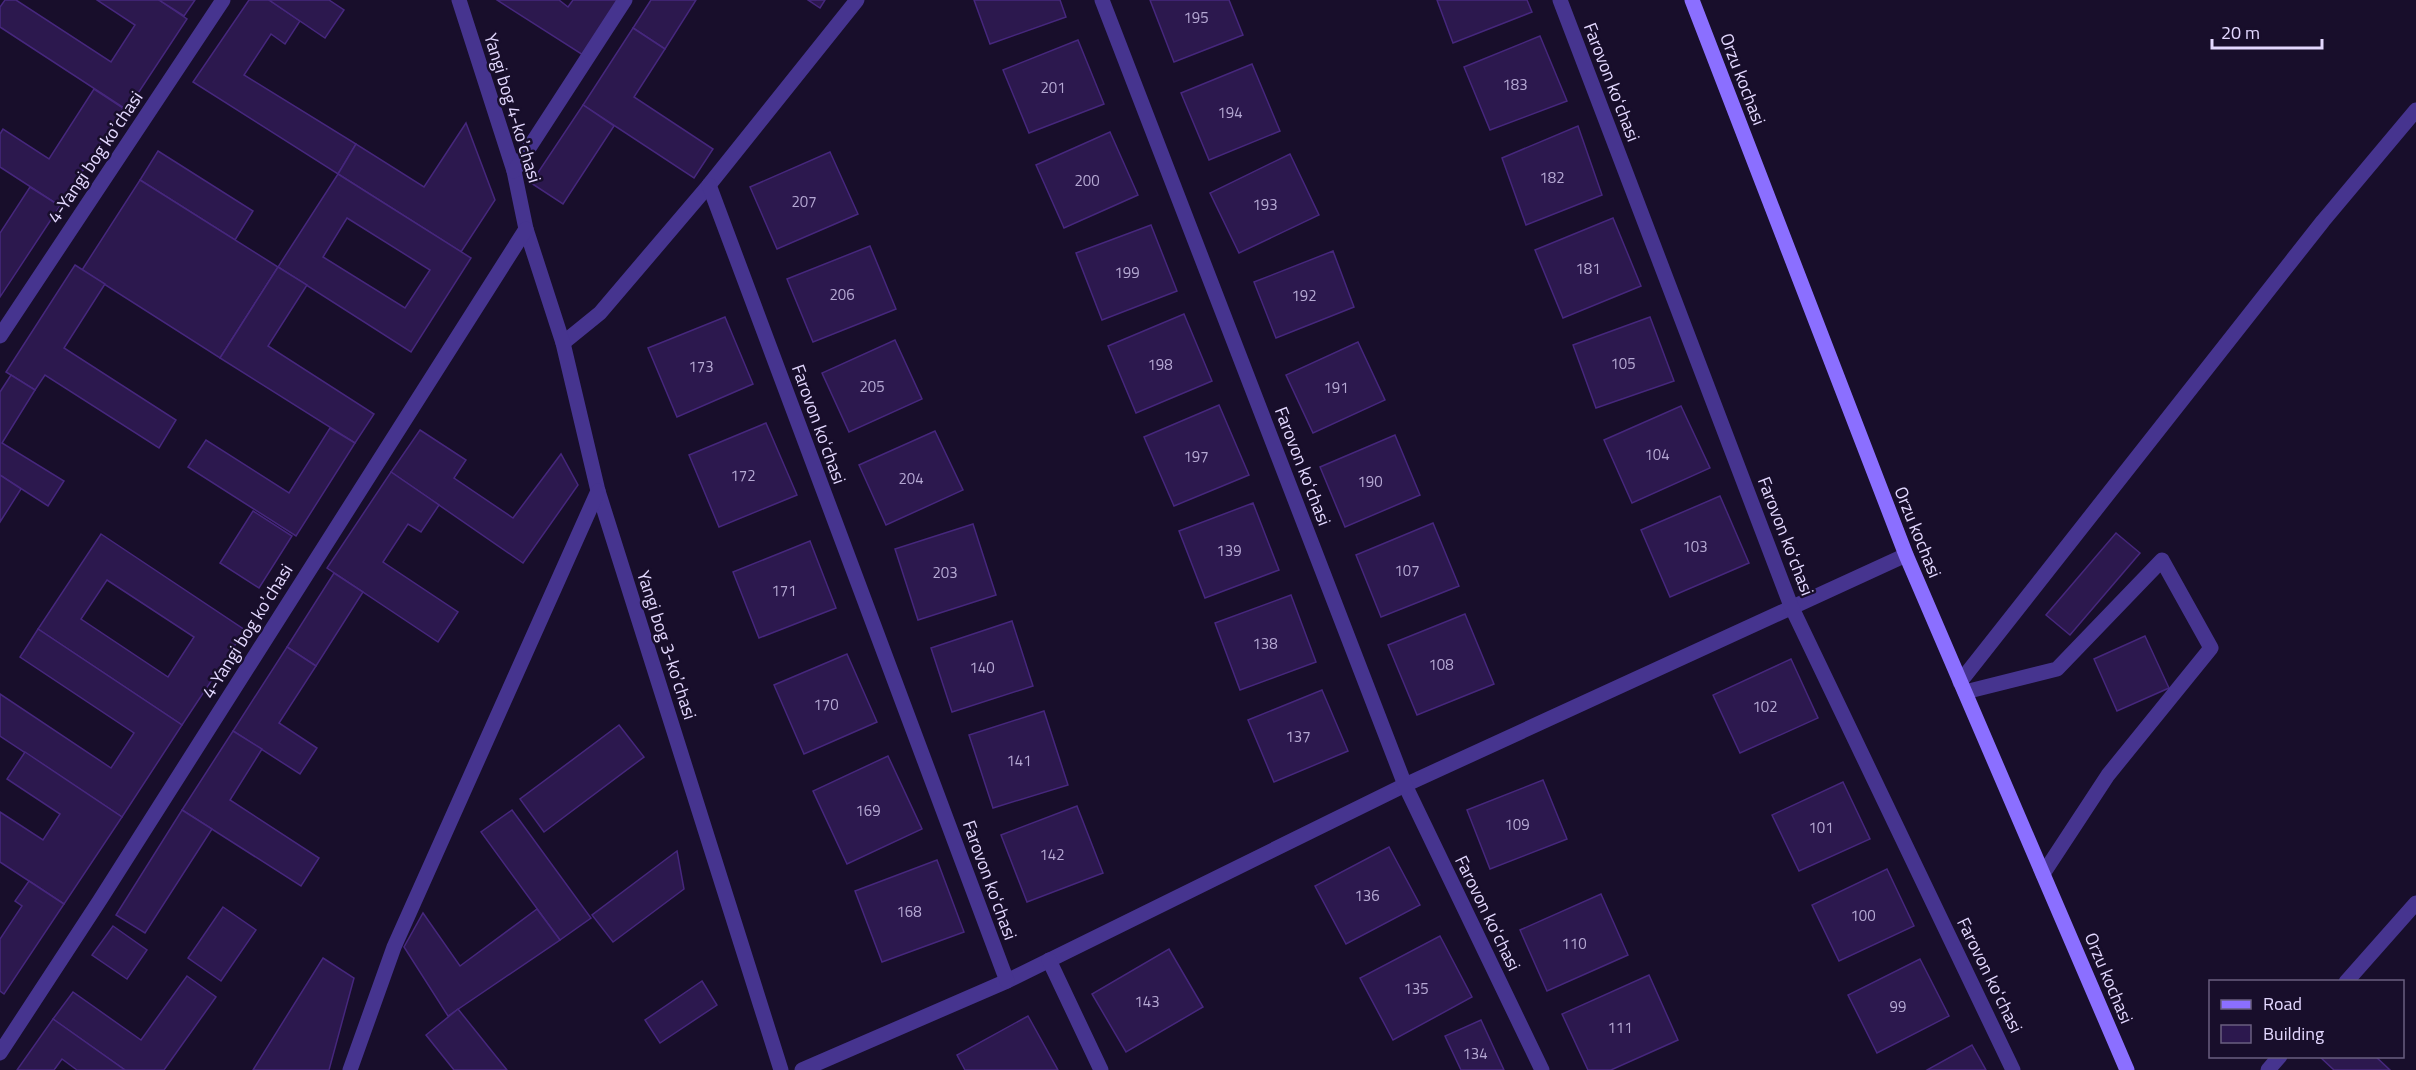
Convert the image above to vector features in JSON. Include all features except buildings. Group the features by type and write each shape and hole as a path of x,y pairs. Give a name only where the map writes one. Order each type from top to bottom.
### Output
{"main road":[{"name":"Orzu kochasi","path":"1692,0 1906,555 2127,1070"}],"street":[{"name":"4-Yangi bog koʼchasi","path":"0,336 223,0"},
{"name":"Yangi bog 4-koʼchasi","path":"459,0 514,171 526,229"},
{"path":"514,171 625,0"},
{"path":"563,343 600,313 709,185 857,0"},
{"name":"Farovon koʻchasi","path":"1102,0 1405,785 1542,1070"},
{"name":"Farovon koʻchasi","path":"1560,0 1791,606 2013,1070"},
{"path":"1962,687 2323,221 2416,110"},
{"name":"Farovon koʻchasi","path":"709,185 1007,981"},
{"name":"4-Yangi bog koʼchasi","path":"0,1053 100,900 526,229"},
{"name":"Yangi bog 3-koʼchasi","path":"526,229 563,343 598,491 781,1070"},
{"path":"350,1070 394,946 598,491"},
{"path":"802,1070 1007,981 1405,785 1906,555"},
{"path":"1962,687 2057,669 2162,560 2211,648 2108,775 2043,874"},
{"path":"2347,980 2416,903"},
{"path":"1049,960 1101,1070"},
{"path":"2268,1070 2278,1058"}]}
